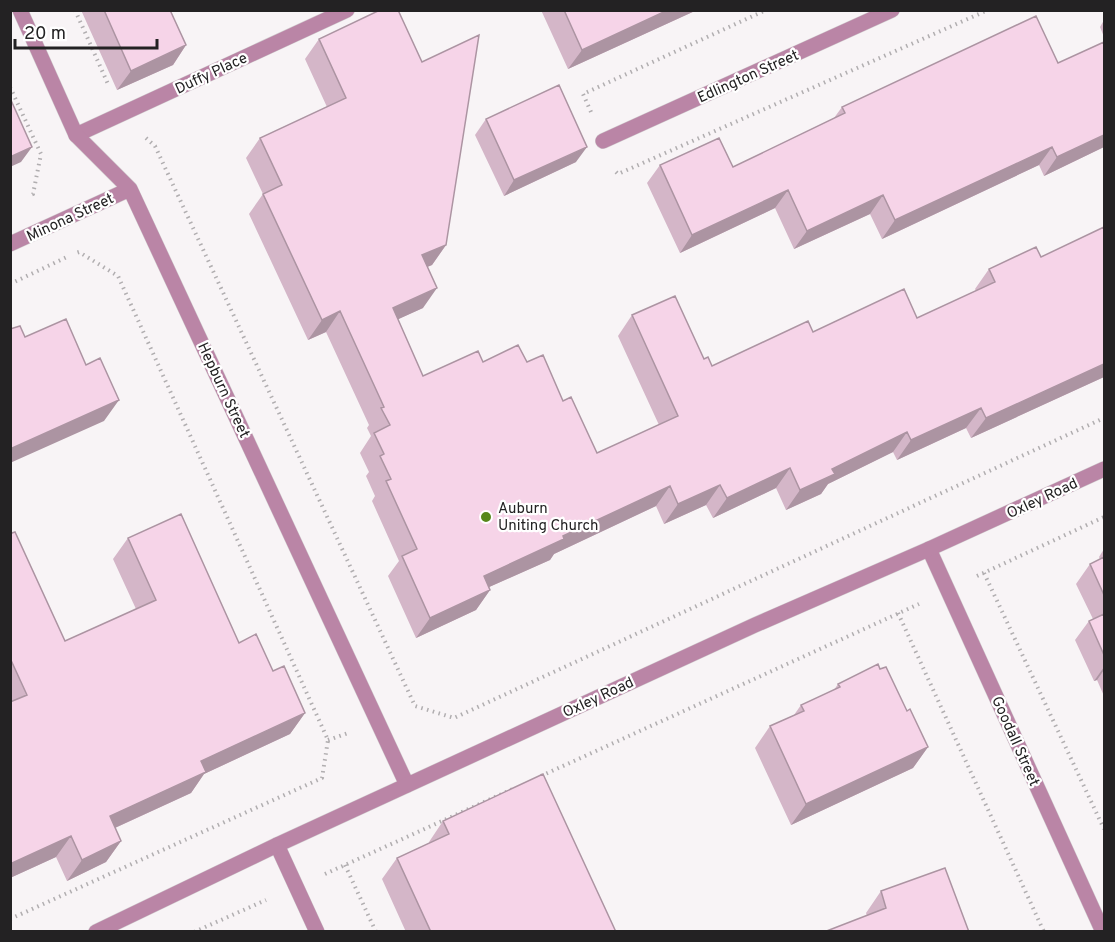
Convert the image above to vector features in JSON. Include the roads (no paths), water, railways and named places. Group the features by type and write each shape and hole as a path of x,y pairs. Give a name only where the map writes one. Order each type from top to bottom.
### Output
{"street":[{"name":"Hepburn Street","path":"20,10 76,135 130,189 407,785"},
{"name":"Duffy Place","path":"76,135 346,10"},
{"name":"Edlington Street","path":"603,141 892,10"},
{"name":"Minona Street","path":"10,244 130,189"},
{"name":"Oxley Road","path":"96,932 278,845 755,625 1104,470"},
{"name":"Goodall Street","path":"929,549 1103,932"},
{"path":"278,845 317,932"}],"place":[{"name":"Auburn Uniting Church","path":"486,517"}]}
